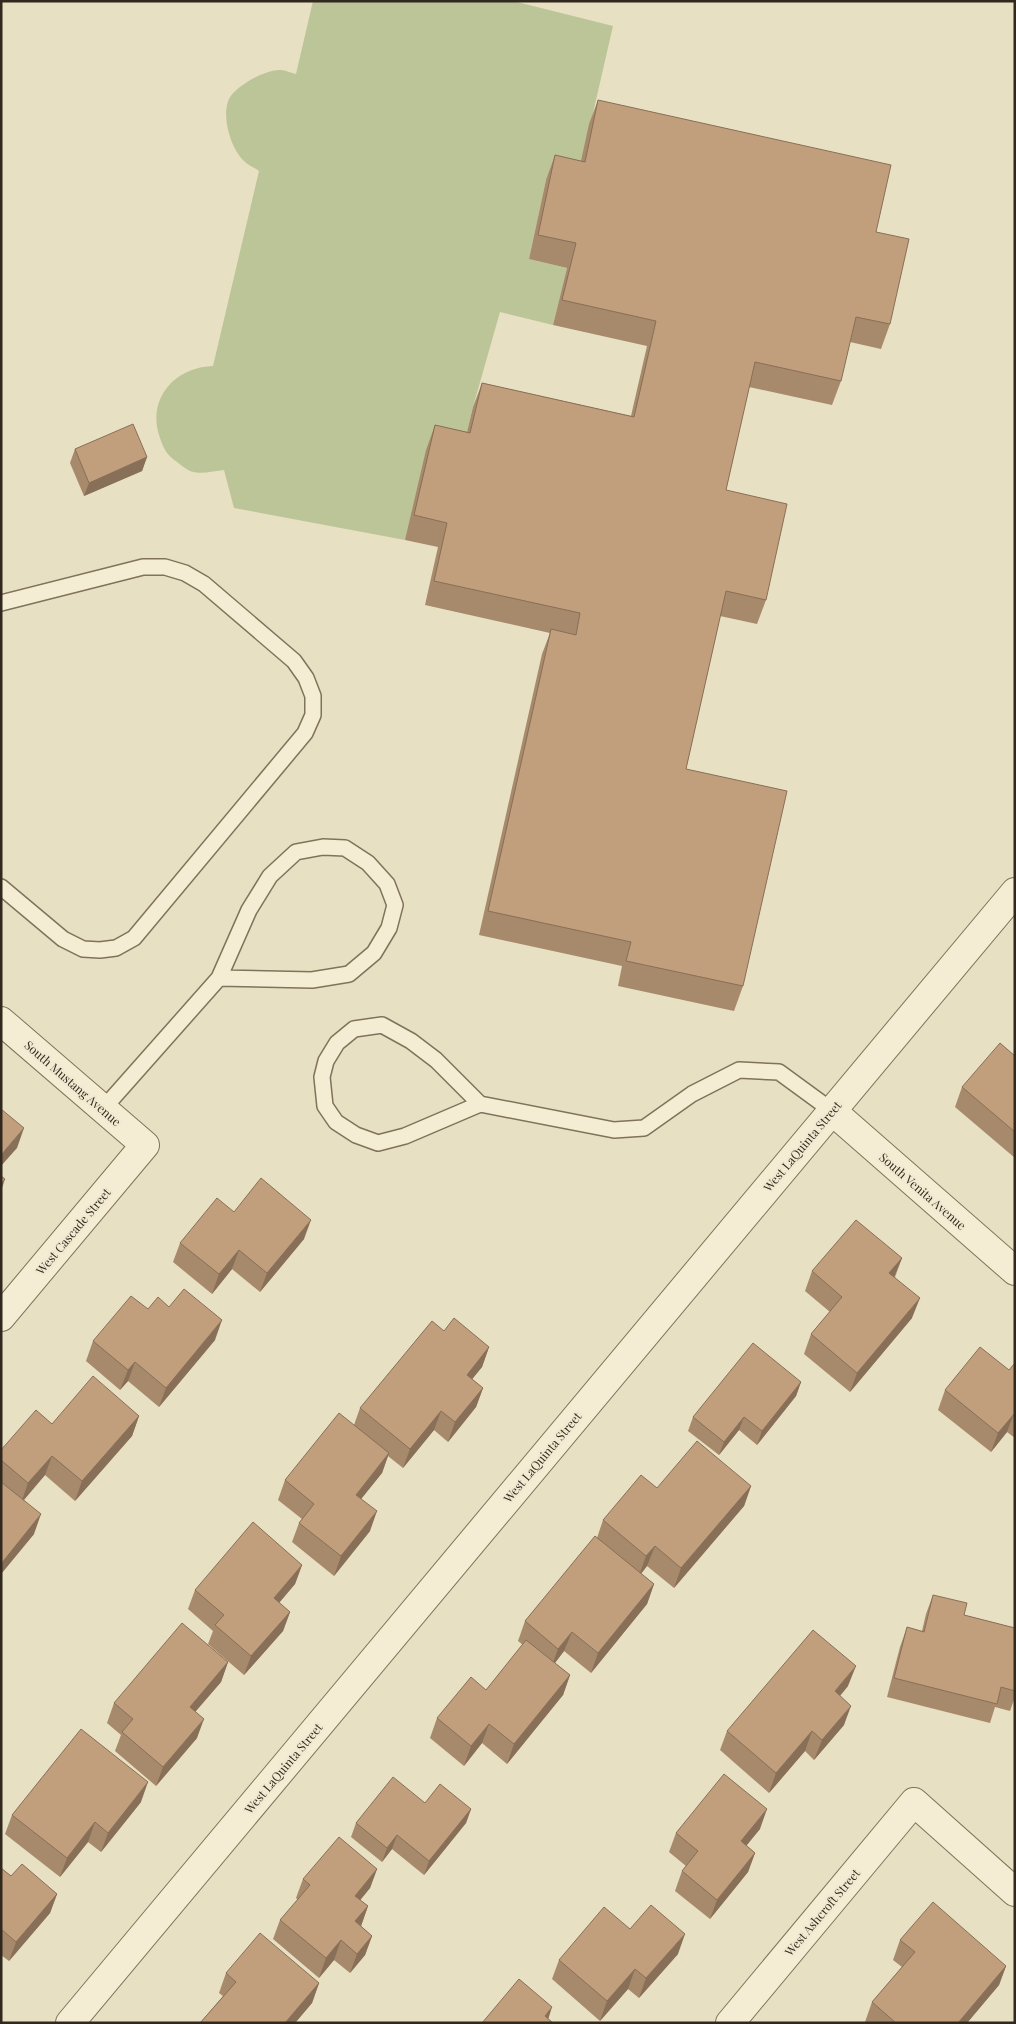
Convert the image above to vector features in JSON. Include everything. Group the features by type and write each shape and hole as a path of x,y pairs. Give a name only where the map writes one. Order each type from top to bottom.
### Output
{"street":[{"name":"West LaQuinta Street","path":"70,2023 1015,892"},
{"name":"South Mustang Avenue","path":"1,1021 145,1145"},
{"name":"South Venita Avenue","path":"831,1110 1015,1271"},
{"name":"West Cascade Street","path":"1,1317 145,1145"},
{"name":"West Ashcroft Street","path":"730,2023 914,1802 1015,1892"}],"lane":[{"path":"1,603 143,567 165,567 185,572 204,584 294,661 306,678 313,696 313,715 306,733 134,938 116,948 100,950 83,949 63,939 1,887"},
{"path":"103,1109 218,978 249,910 270,876 296,852 323,847 345,848 368,864 387,884 395,905 389,928 374,953 349,974 312,980 218,978"},
{"path":"480,1104 405,1136 378,1143 356,1135 336,1122 325,1106 322,1077 326,1061 337,1043 354,1029 382,1025 411,1041 436,1060 480,1104 614,1130 644,1128 692,1094 739,1070 779,1072 831,1110"}],"green space":[{"path":"313,1 513,1 613,26 576,187 546,180 529,259 567,268 553,325 500,312 461,457 405,540 234,508 224,470 198,473 185,468 166,452 157,424 157,411 160,399 175,379 186,372 213,366 259,171 243,160 231,140 226,114 229,99 244,84 267,72 284,70 296,74"}],"building":[{"path":"598,100 891,165 876,232 909,239 890,324 856,317 841,381 755,362 726,490 787,504 766,600 726,591 686,769 787,791 743,986 626,961 631,942 488,911 551,629 576,635 580,613 434,581 447,523 414,515 435,425 470,433 482,383 634,417 656,321 562,300 576,243 538,235 555,155 585,162"},
{"path":"133,424 147,457 89,483 75,449"},
{"path":"1000,1043 1015,1056 1015,1132 962,1087"},
{"path":"1,1109 24,1128 1,1155"},
{"path":"1,1176 5,1179 1,1184"},
{"path":"261,1178 311,1220 267,1273 239,1250 219,1274 180,1243 217,1198 234,1212"},
{"path":"856,1220 902,1258 889,1273 920,1298 857,1373 811,1334 842,1297 812,1271"},
{"path":"184,1289 222,1320 166,1388 135,1362 128,1370 93,1341 131,1296 148,1309 158,1297 169,1307"},
{"path":"454,1318 489,1347 467,1375 483,1388 455,1422 441,1411 410,1449 360,1408 432,1321 444,1331"},
{"path":"753,1343 801,1382 762,1431 744,1417 724,1442 693,1417"},
{"path":"980,1347 1009,1370 1015,1363 1015,1413 998,1433 945,1390"},
{"path":"93,1376 139,1416 82,1481 52,1456 28,1483 1,1460 1,1450 36,1410 52,1424"},
{"path":"339,1413 389,1453 356,1495 377,1511 341,1556 299,1523 314,1504 285,1480"},
{"path":"697,1441 751,1486 681,1568 655,1546 646,1556 603,1520 641,1475 657,1488"},
{"path":"1,1482 41,1514 1,1564"},
{"path":"253,1522 302,1565 274,1598 290,1612 251,1656 215,1625 224,1615 195,1590"},
{"path":"595,1536 654,1584 598,1653 572,1632 558,1649 525,1621"},
{"path":"933,1595 967,1603 964,1615 1015,1628 1015,1691 1001,1687 997,1704 894,1678 907,1627 924,1632"},
{"path":"182,1623 228,1662 190,1707 204,1719 163,1767 122,1732 133,1719 114,1703"},
{"path":"813,1630 856,1666 835,1691 851,1706 822,1740 812,1731 776,1773 727,1731"},
{"path":"526,1640 570,1675 514,1744 489,1724 471,1746 437,1718 471,1677 486,1690"},
{"path":"81,1729 148,1782 108,1833 95,1822 67,1858 12,1815"},
{"path":"724,1774 767,1809 741,1841 755,1853 717,1900 682,1871 698,1851 676,1833"},
{"path":"393,1777 425,1803 440,1784 471,1809 429,1861 397,1835 387,1848 356,1823"},
{"path":"339,1837 377,1869 355,1896 368,1906 355,1921 372,1936 357,1954 341,1940 326,1958 280,1920 310,1885 303,1879"},
{"path":"22,1864 57,1894 16,1942 1,1929 1,1868 11,1876"},
{"path":"933,1902 1006,1966 958,2023 896,2023 872,2002 915,1952 900,1940"},
{"path":"651,1905 685,1934 646,1978 635,1969 607,2001 559,1960 604,1907 630,1929"},
{"path":"260,1933 319,1983 285,2023 200,2023 236,1982 226,1973"},
{"path":"519,1979 552,2007 545,2016 553,2023 482,2023"}]}
